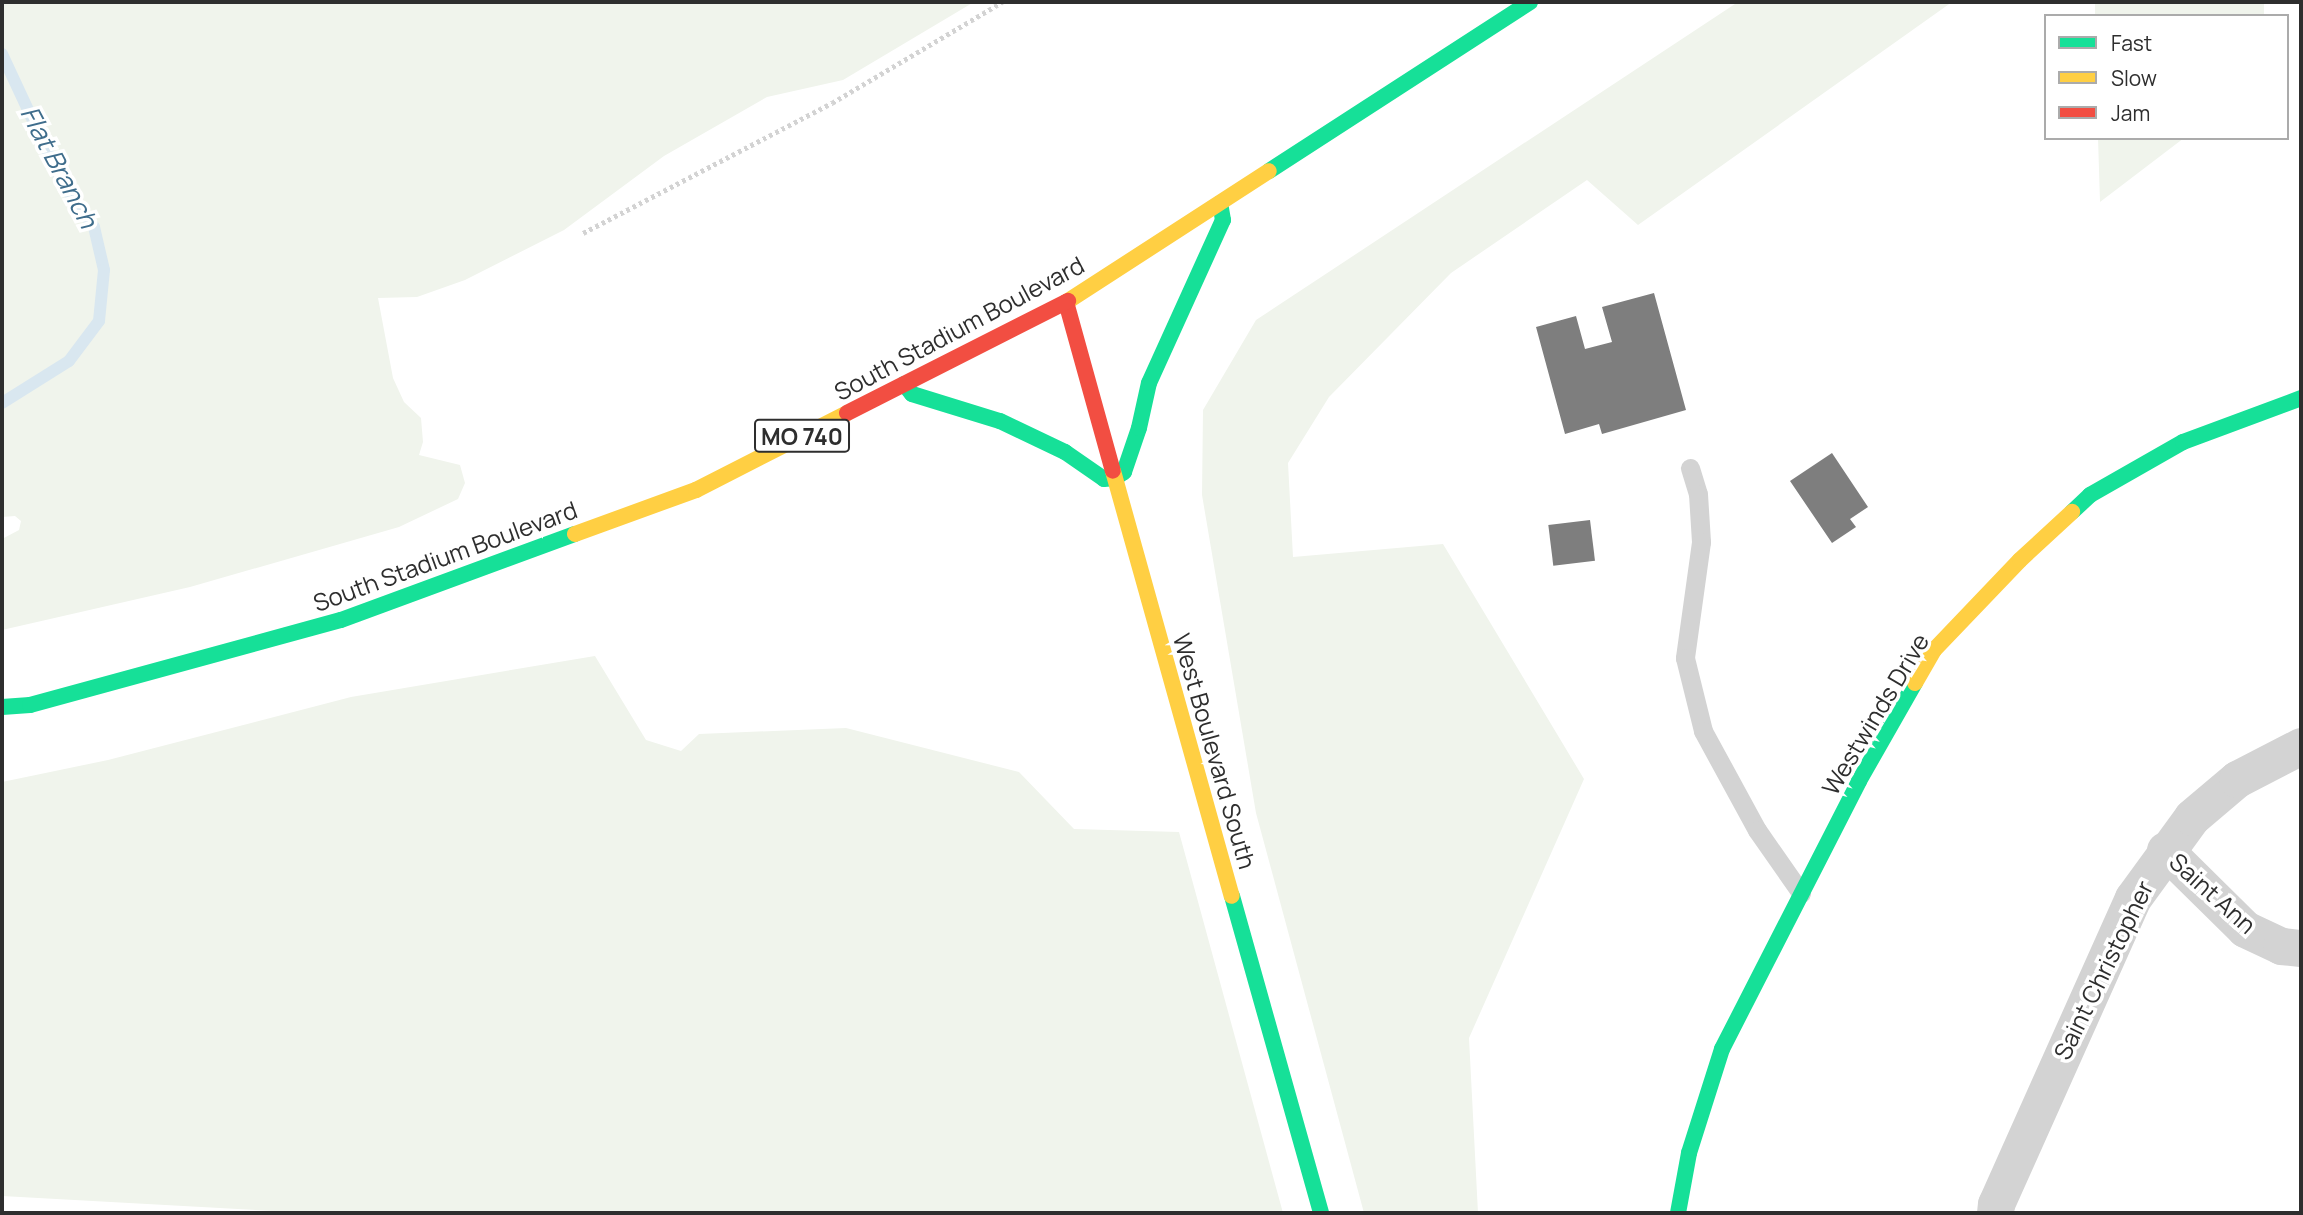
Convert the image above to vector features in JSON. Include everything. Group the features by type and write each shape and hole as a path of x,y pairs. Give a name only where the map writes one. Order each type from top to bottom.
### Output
{"main road":[{"name":"South Stadium Boulevard","path":"2,707 30,705 354,616 696,490 1066,302 1530,2"},
{"path":"904,384 912,394 1000,421 1065,452 1104,479 1115,478 1124,472 1139,428 1149,383 1223,220 1220,202"},
{"name":"West Boulevard South","path":"1066,302 1321,1213"},
{"name":"Westwinds Drive","path":"1678,1213 1689,1153 1722,1049 1801,893 1934,650 2020,560 2090,495 2183,442 2301,398"}],"street":[{"name":"Saint Christopher","path":"1995,1213 1996,1204 2133,898 2165,850 2192,817 2237,779 2301,746"},
{"name":"Saint Ann","path":"2165,850 2245,929 2281,946 2301,948"}],"lane":[{"path":"1690,468 1698,494 1702,542 1685,658 1703,731 1757,830 1801,893"}],"path":[{"path":"583,233 832,103 1002,2"}],"shaded area":[{"path":"2,2 974,2 843,80 767,97 664,156 564,230 465,280 417,297 378,298 393,378 404,402 421,418 423,442 419,455 460,465 465,483 458,499 399,527 190,587 2,630 2,539 19,530 21,521 15,516 2,517"},
{"path":"1738,2 1952,2 1638,225 1587,180 1451,273 1329,397 1288,463 1293,557 1443,544 1584,779 1469,1038 1478,1213 1364,1213 1256,813 1202,495 1203,410 1256,320"},
{"path":"2095,2 2264,2 2264,14 2095,14"},
{"path":"2098,140 2181,140 2100,202"},
{"path":"595,656 646,740 681,751 699,734 846,728 1019,772 1074,829 1179,832 1283,1213 309,1213 2,1196 2,782 108,760 351,697"}],"building":[{"path":"1654,293 1686,410 1602,434 1599,424 1565,434 1536,327 1576,316 1585,349 1612,342 1602,307"},
{"path":"1832,453 1868,507 1850,519 1856,527 1832,543 1790,481"},
{"path":"1590,520 1595,561 1553,566 1548,525"}],"waterway":[{"name":"Flat Branch","path":"2,54 63,185 94,227 104,270 99,321 69,361 2,403"}],"traffic: fast":[{"path":"1269,171 1530,2"},
{"path":"904,384 912,394 1000,421 1065,452 1104,479 1115,478 1124,472 1139,428 1149,383 1223,220 1220,203"},
{"path":"2072,512 2090,495 2183,442 2301,398"},
{"path":"2,707 30,705 341,620 575,534"},
{"path":"1678,1213 1689,1153 1722,1049 1859,781 1915,683"},
{"path":"1232,896 1321,1213"}],"traffic: slow":[{"path":"1068,301 1269,171"},
{"path":"575,534 696,490 847,413"},
{"path":"1113,471 1232,896"},
{"path":"1915,683 1934,650 2020,560 2072,512"}],"traffic: jam":[{"path":"847,413 1068,301"},
{"path":"1066,302 1113,471"}]}
